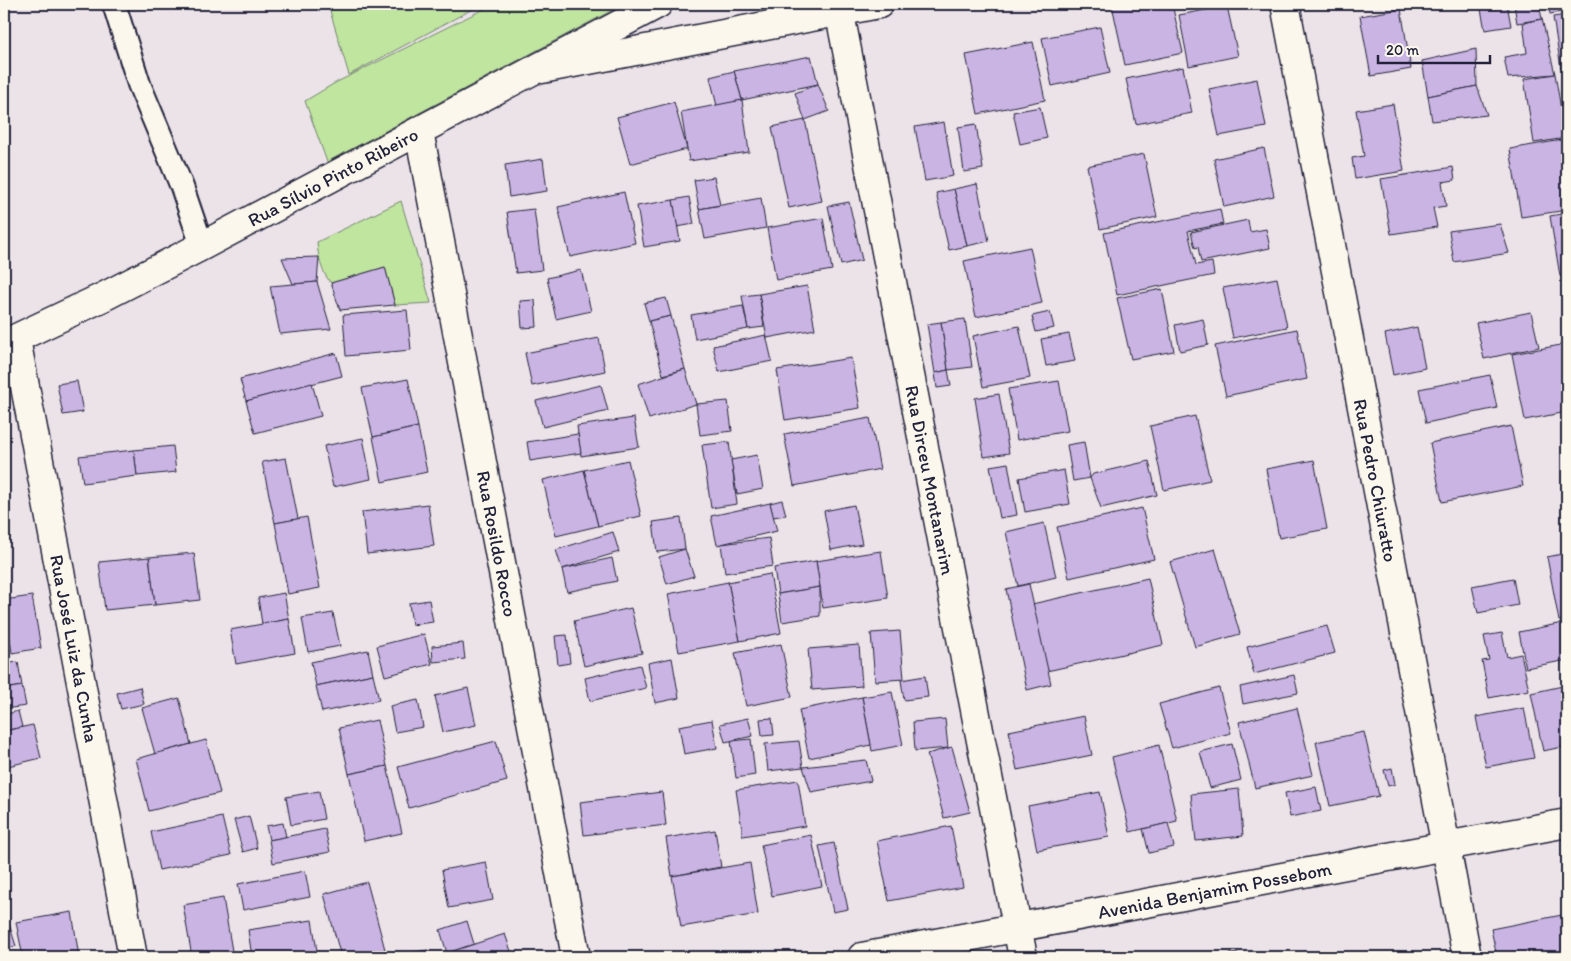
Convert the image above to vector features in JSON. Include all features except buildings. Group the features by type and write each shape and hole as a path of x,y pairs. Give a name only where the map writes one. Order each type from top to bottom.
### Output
{"street":[{"name":"Rua Sílvio Pinto Ribeiro","path":"10,341 103,297 202,246 658,4"},
{"path":"532,71 838,8 880,4"},
{"name":"Rua Pedro Chiuratto","path":"1284,4 1467,957"},
{"name":"Rua Dirceu Montanarim","path":"838,8 1023,957"},
{"name":"Rua Rosildo Rocco","path":"419,131 576,957"},
{"name":"Rua José Luiz da Cunha","path":"10,341 133,957"},
{"name":"Avenida Benjamim Possebom","path":"862,957 1567,822"}],"lane":[{"path":"114,4 139,84 182,187 202,246"}],"green space":[{"path":"328,4 482,4 349,75"},
{"path":"494,4 624,4 327,162 305,101 335,83"},
{"path":"401,201 431,303 395,305 385,267 331,283 321,264 317,242"}]}
